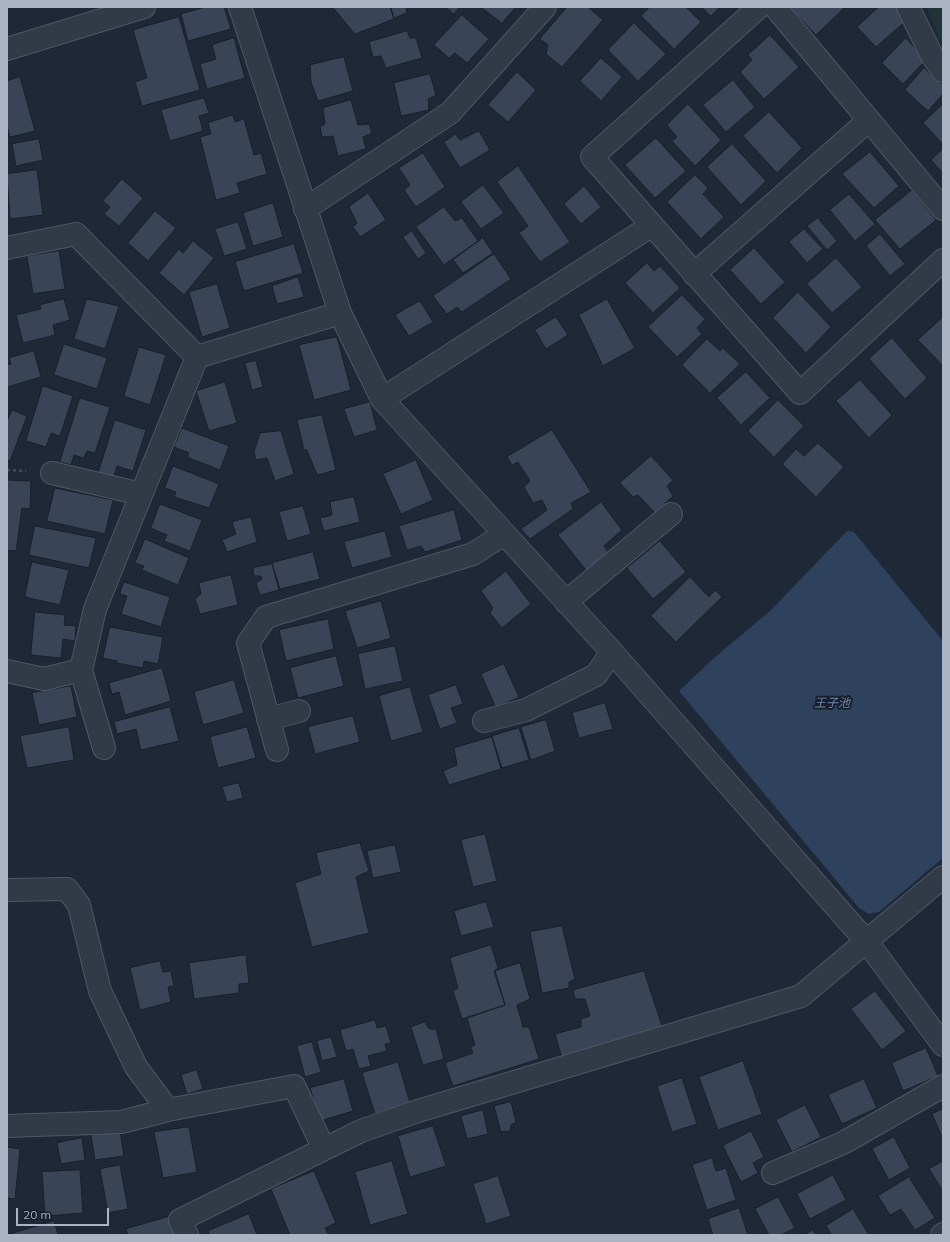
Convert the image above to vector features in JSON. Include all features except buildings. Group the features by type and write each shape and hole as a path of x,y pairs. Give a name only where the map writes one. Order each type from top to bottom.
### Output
{"street":[{"path":"7,49 144,7"},
{"path":"240,7 340,312 382,399 612,652 866,942 943,1045"},
{"path":"306,209 450,113 545,7"},
{"path":"758,7 592,157 651,226 800,392 943,260"},
{"path":"775,7 943,209"},
{"path":"908,7 932,56 943,71"},
{"path":"694,274 869,120"},
{"path":"382,399 651,226"},
{"path":"7,248 76,234 197,357"},
{"path":"197,357 340,312"},
{"path":"104,748 81,670 95,609 197,357"},
{"path":"52,473 141,494"},
{"path":"566,602 671,514"},
{"path":"277,750 248,643 266,617 473,554 504,534"},
{"path":"484,721 526,710 596,675 612,652"},
{"path":"7,671 44,678 81,670"},
{"path":"268,719 299,711"},
{"path":"187,1235 180,1220 361,1131 418,1110 801,996 943,877"},
{"path":"7,890 66,889 79,905 100,991 136,1067 168,1110"},
{"path":"7,1126 121,1122 168,1110 294,1086 324,1149"},
{"path":"773,1173 843,1143 943,1086"}],"green space":[{"path":"926,7 943,7 943,46"}],"water":[{"name":"王子池","path":"847,531 854,532 943,641 943,858 879,912 869,914 859,908 679,691 714,658 770,611"}]}
